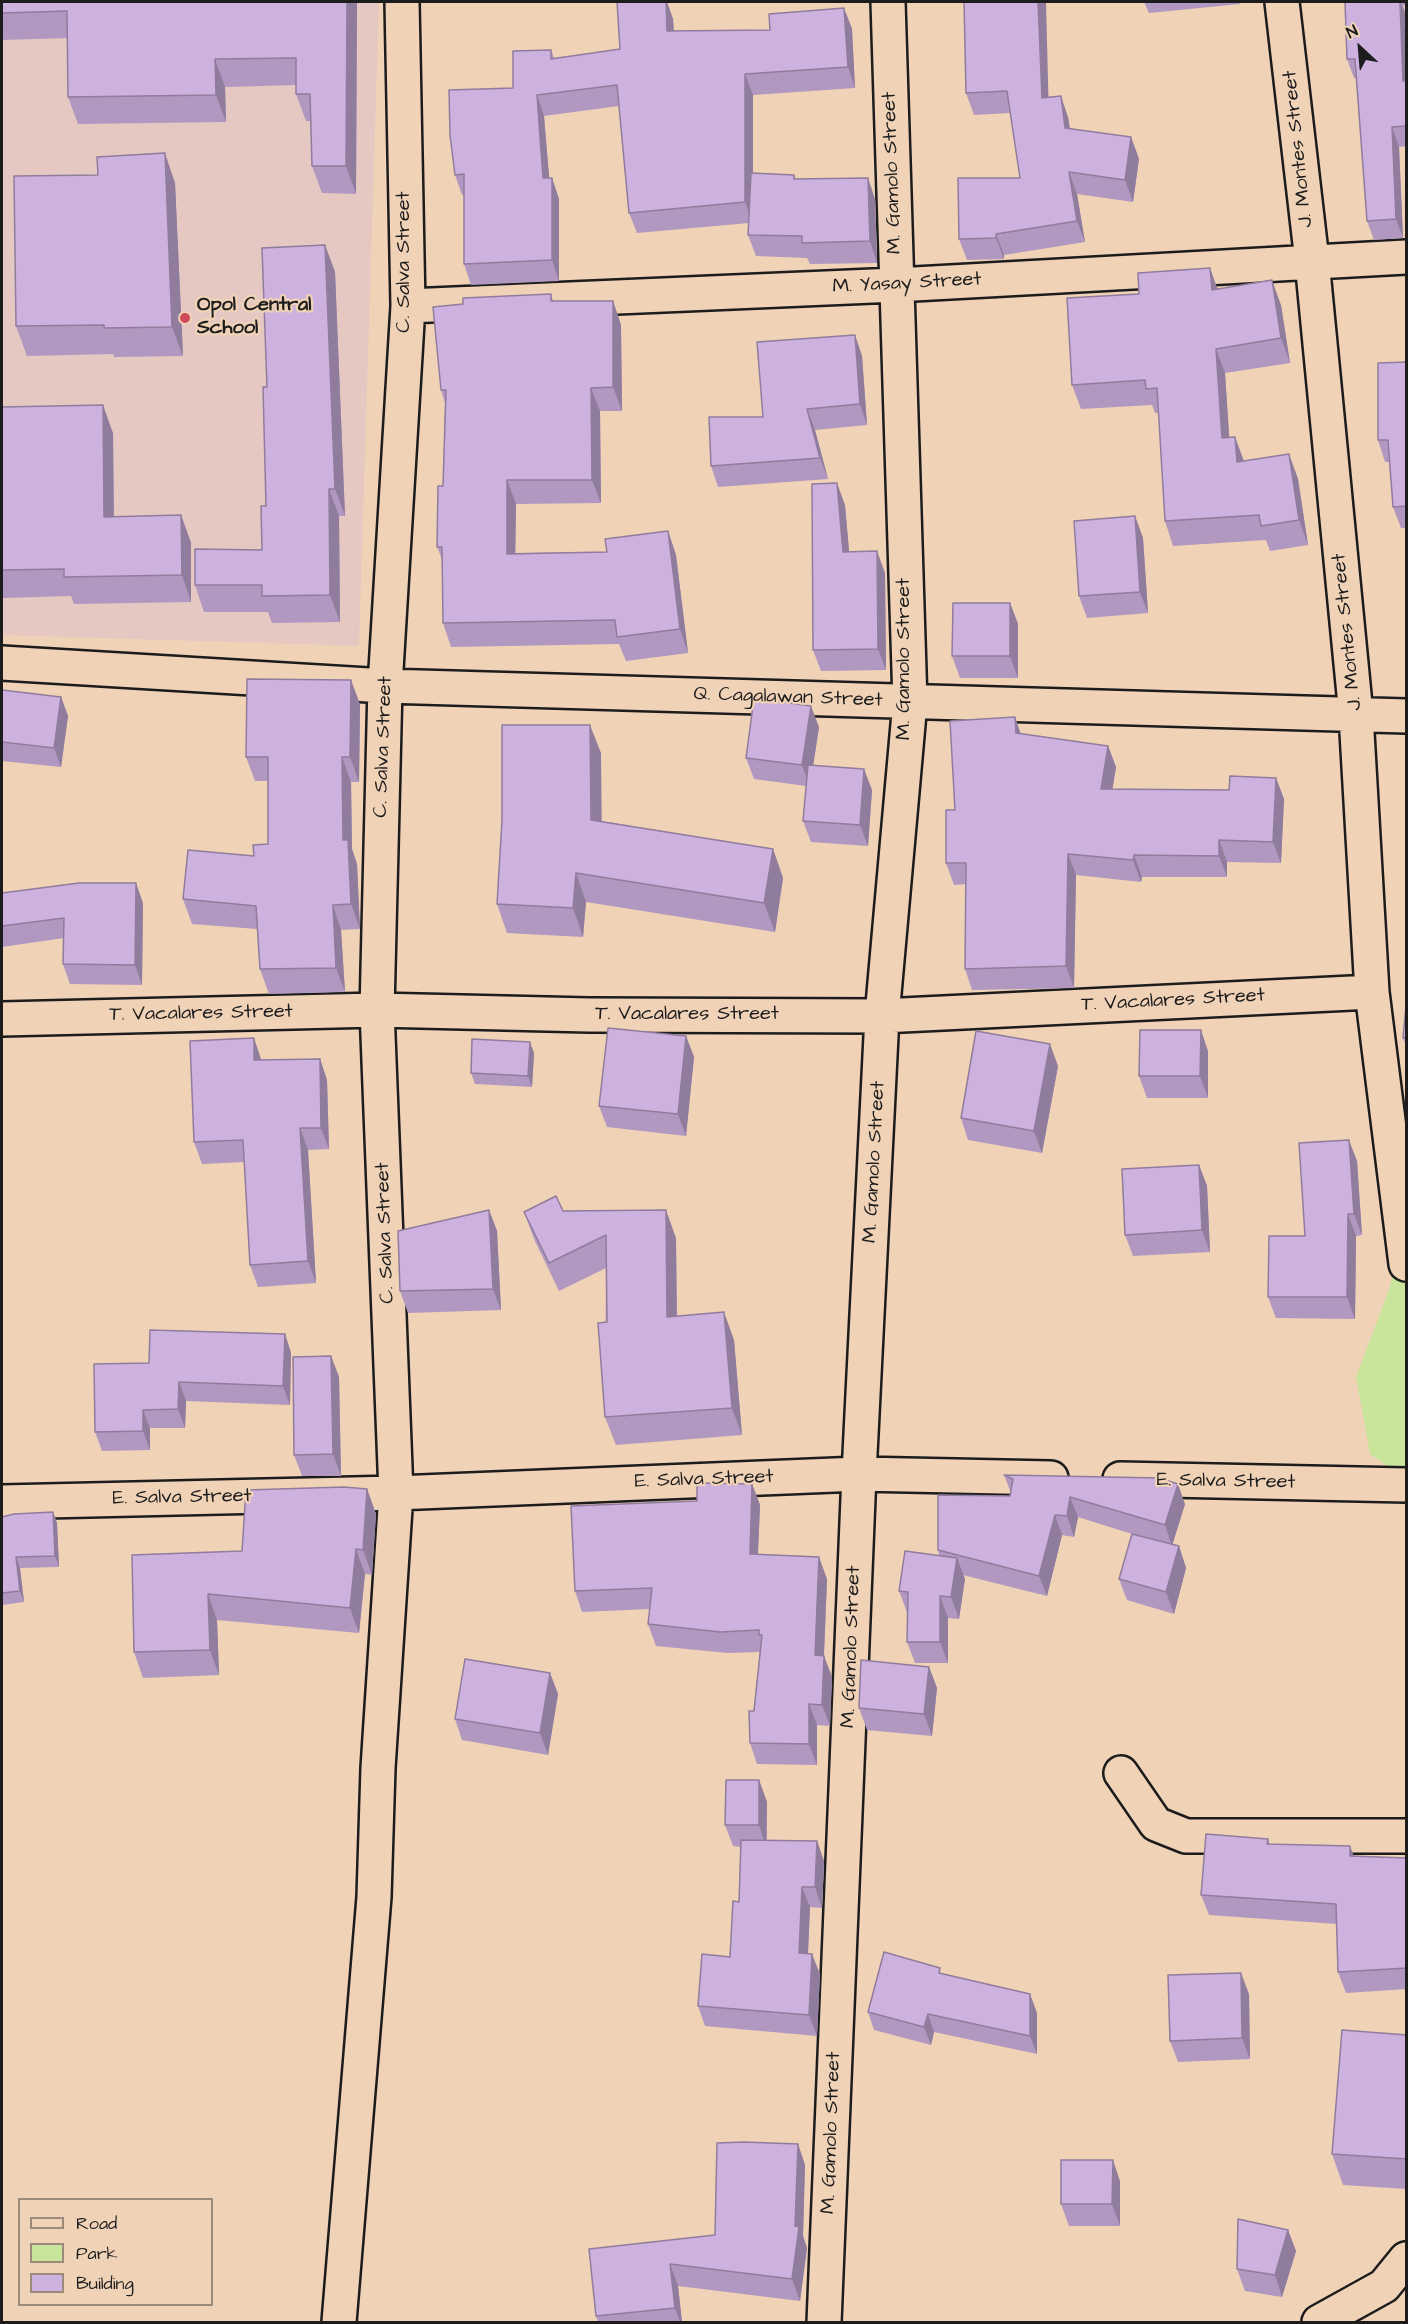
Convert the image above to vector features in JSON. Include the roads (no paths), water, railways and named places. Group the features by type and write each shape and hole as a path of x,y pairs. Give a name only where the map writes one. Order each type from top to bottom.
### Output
{"street":[{"name":"C. Salva Street","path":"339,2322 374,1897 378,1768 396,1493 377,1010 385,686 408,306 402,2"},
{"name":"M. Gamolo Street","path":"824,2322 859,1474 882,1016 910,702 888,2"},
{"name":"J. Montes Street","path":"1282,2 1311,261 1356,715 1372,992 1407,1264"},
{"name":"M. Yasay Street","path":"408,306 896,285 1407,257"},
{"name":"Q. Cagalawan Street","path":"2,663 385,686 1407,716"},
{"name":"T. Vacalares Street","path":"2,1019 377,1010 589,1015 882,1016 1372,992"},
{"name":"E. Salva Street","path":"2,1502 396,1493 859,1474 1407,1485"},
{"path":"1122,1773 1156,1824 1186,1836 1407,1836"},
{"path":"1319,2322 1384,2286 1407,2259"}],"place":[{"name":"Opol Central School","path":"185,318"}]}
